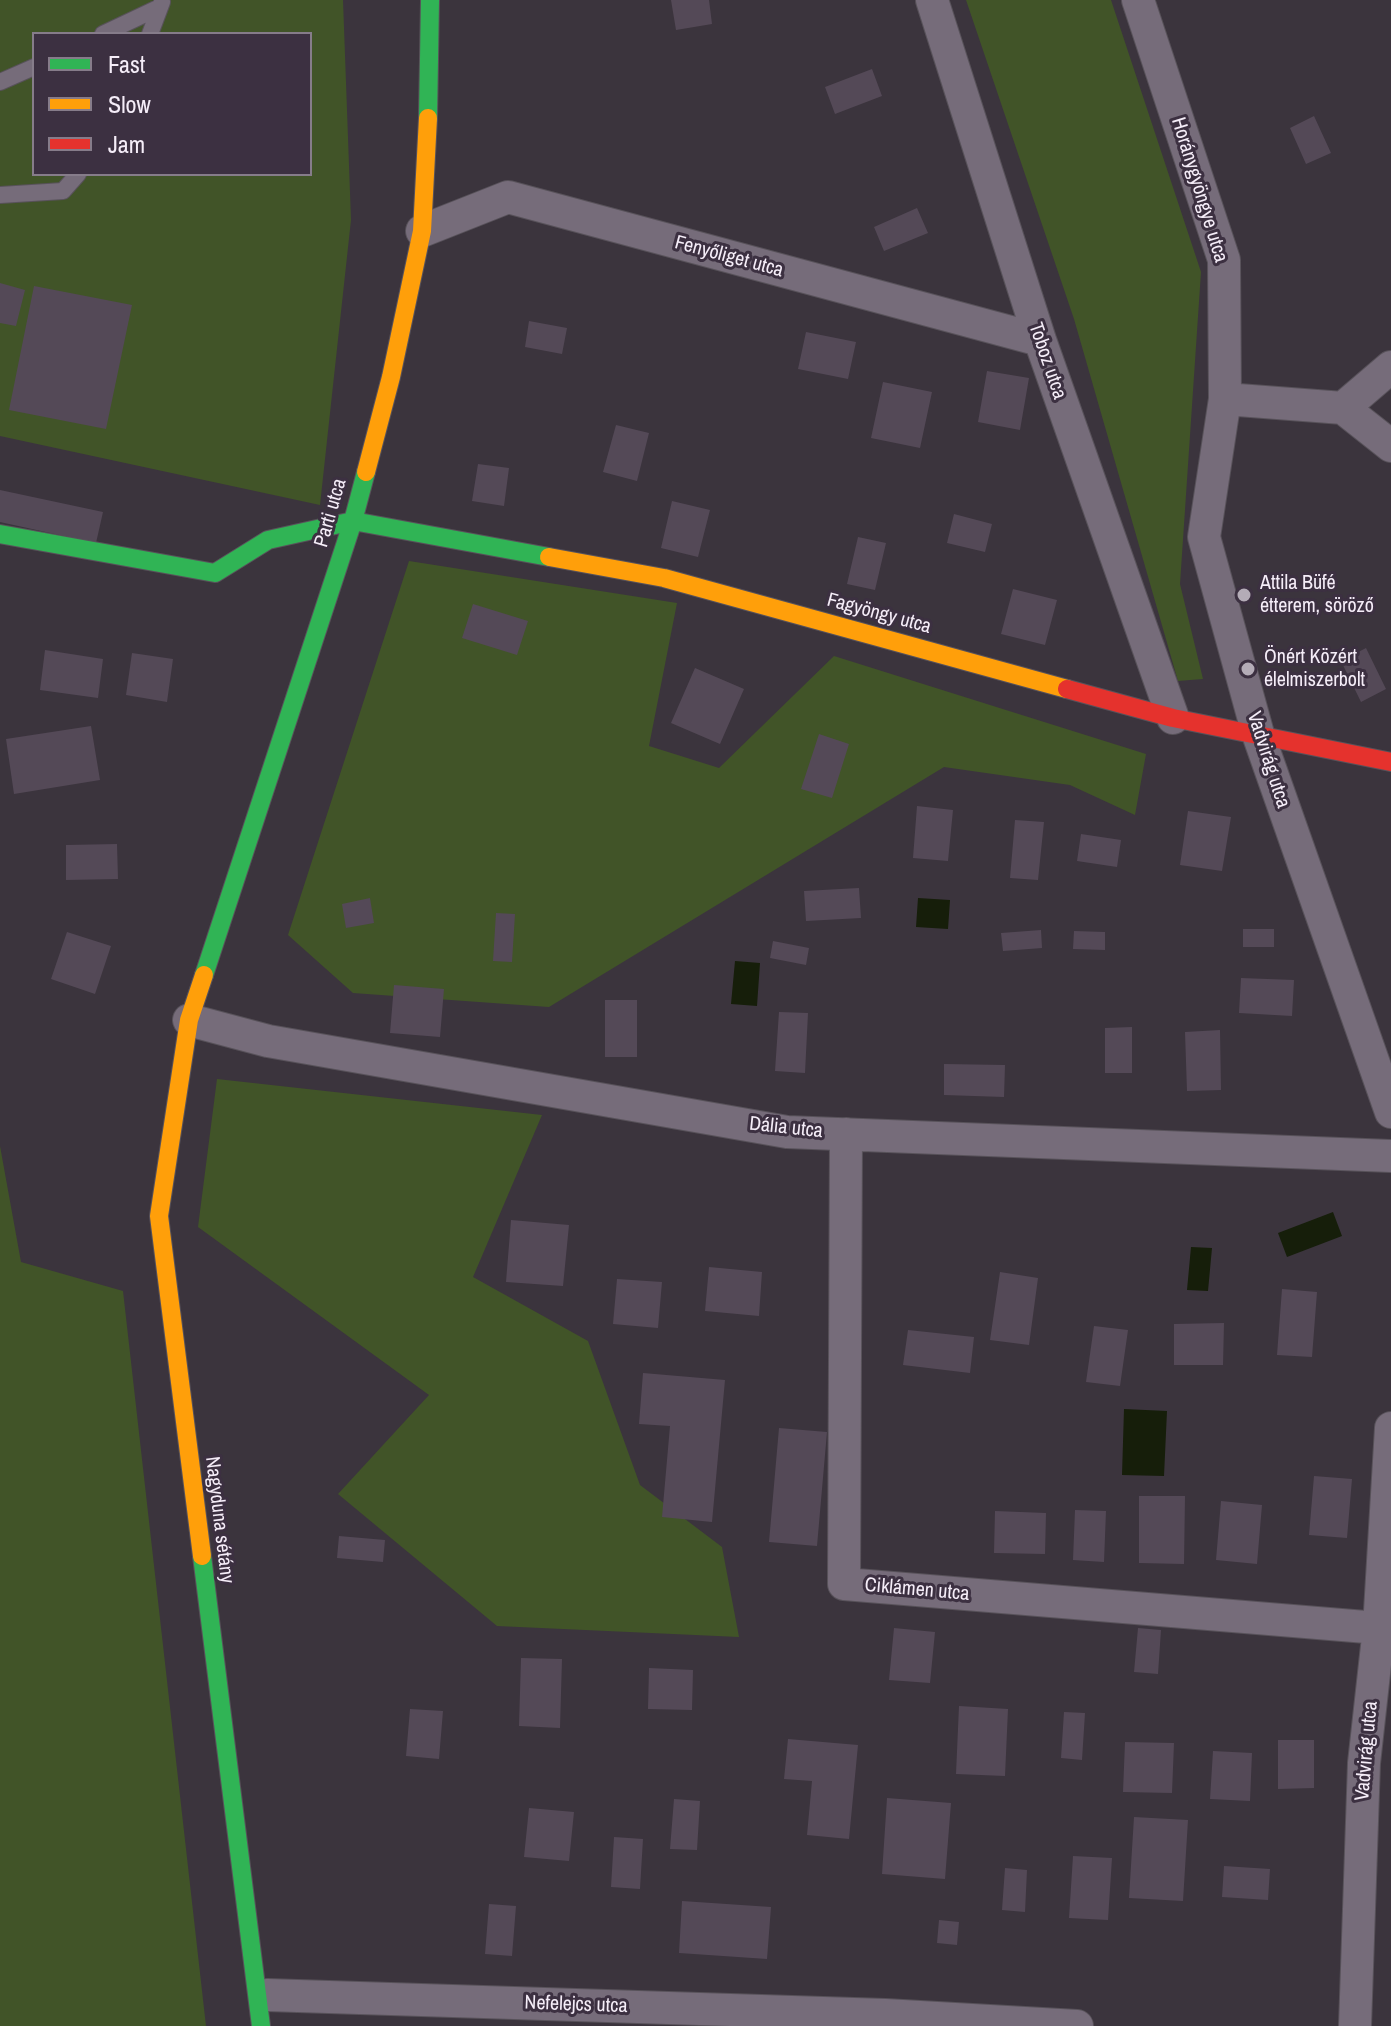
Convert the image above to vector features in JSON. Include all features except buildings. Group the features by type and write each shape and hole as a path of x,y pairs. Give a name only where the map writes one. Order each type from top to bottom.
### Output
{"street":[{"name":"Parti utca","path":"189,1020 353,521 391,377 422,231 430,81 430,0"},
{"name":"Toboz utca","path":"932,0 1040,340 1173,718"},
{"name":"Horánygyöngye utca","path":"1138,0 1224,260 1225,399"},
{"name":"Fenyőliget utca","path":"422,231 508,197 1040,340"},
{"path":"1343,408 1391,367"},
{"path":"1225,399 1343,408 1391,446"},
{"name":"Vadvirág utca","path":"1225,399 1204,537 1258,734 1391,1112"},
{"path":"0,534 215,573 268,540 353,521"},
{"name":"Fagyöngy utca","path":"353,521 664,578 1173,718 1391,762"},
{"name":"Dália utca","path":"189,1020 268,1041 787,1132 1391,1156"},
{"name":"Nagyduna sétány","path":"189,1020 159,1216 261,2026"},
{"name":"Ciklámen utca","path":"846,1134 844,1584 1385,1629"},
{"name":"Vadvirág utca","path":"1355,2026 1364,1763 1385,1629 1391,1428"},
{"name":"Nefelejcs utca","path":"267,1995 1077,2026"}],"lane":[{"path":"107,32 162,4"},
{"path":"151,32 162,4"},
{"path":"0,82 32,68"},
{"path":"0,195 63,191 76,176"}],"green space":[{"path":"0,0 343,0 351,220 320,505 0,436"},
{"path":"966,0 1111,0 1201,272 1180,584 1203,679 1178,681 1074,319"},
{"path":"409,561 677,603 649,746 719,768 834,656 1146,754 1135,815 1070,785 944,767 549,1007 353,993 288,935"},
{"path":"217,1079 542,1115 473,1277 588,1341 640,1485 722,1547 739,1637 497,1626 338,1494 429,1395 198,1227"},
{"path":"0,1146 21,1262 123,1291 206,2026 0,2026"}],"shaded area":[{"path":"918,898 950,900 948,929 916,927"},
{"path":"735,961 760,963 757,1006 731,1004"},
{"path":"1333,1212 1342,1236 1287,1257 1278,1233"},
{"path":"1191,1247 1212,1248 1208,1291 1187,1290"},
{"path":"1124,1409 1167,1411 1164,1476 1122,1475"}],"traffic: fast":[{"path":"428,118 430,0"},
{"path":"204,975 353,521 366,472"},
{"path":"0,534 215,573 268,540 353,521 549,557"},
{"path":"202,1556 261,2026"}],"traffic: slow":[{"path":"366,472 391,377 422,231 428,118"},
{"path":"549,557 664,578 1067,689"},
{"path":"202,1556 159,1216 189,1020 204,975"}],"traffic: jam":[{"path":"1067,689 1173,718 1391,762"}],"place":[{"name":"Attila Büfé étterem, söröző","path":"1244,595"},
{"name":"Önért Közért élelmiszerbolt","path":"1248,669"}]}
